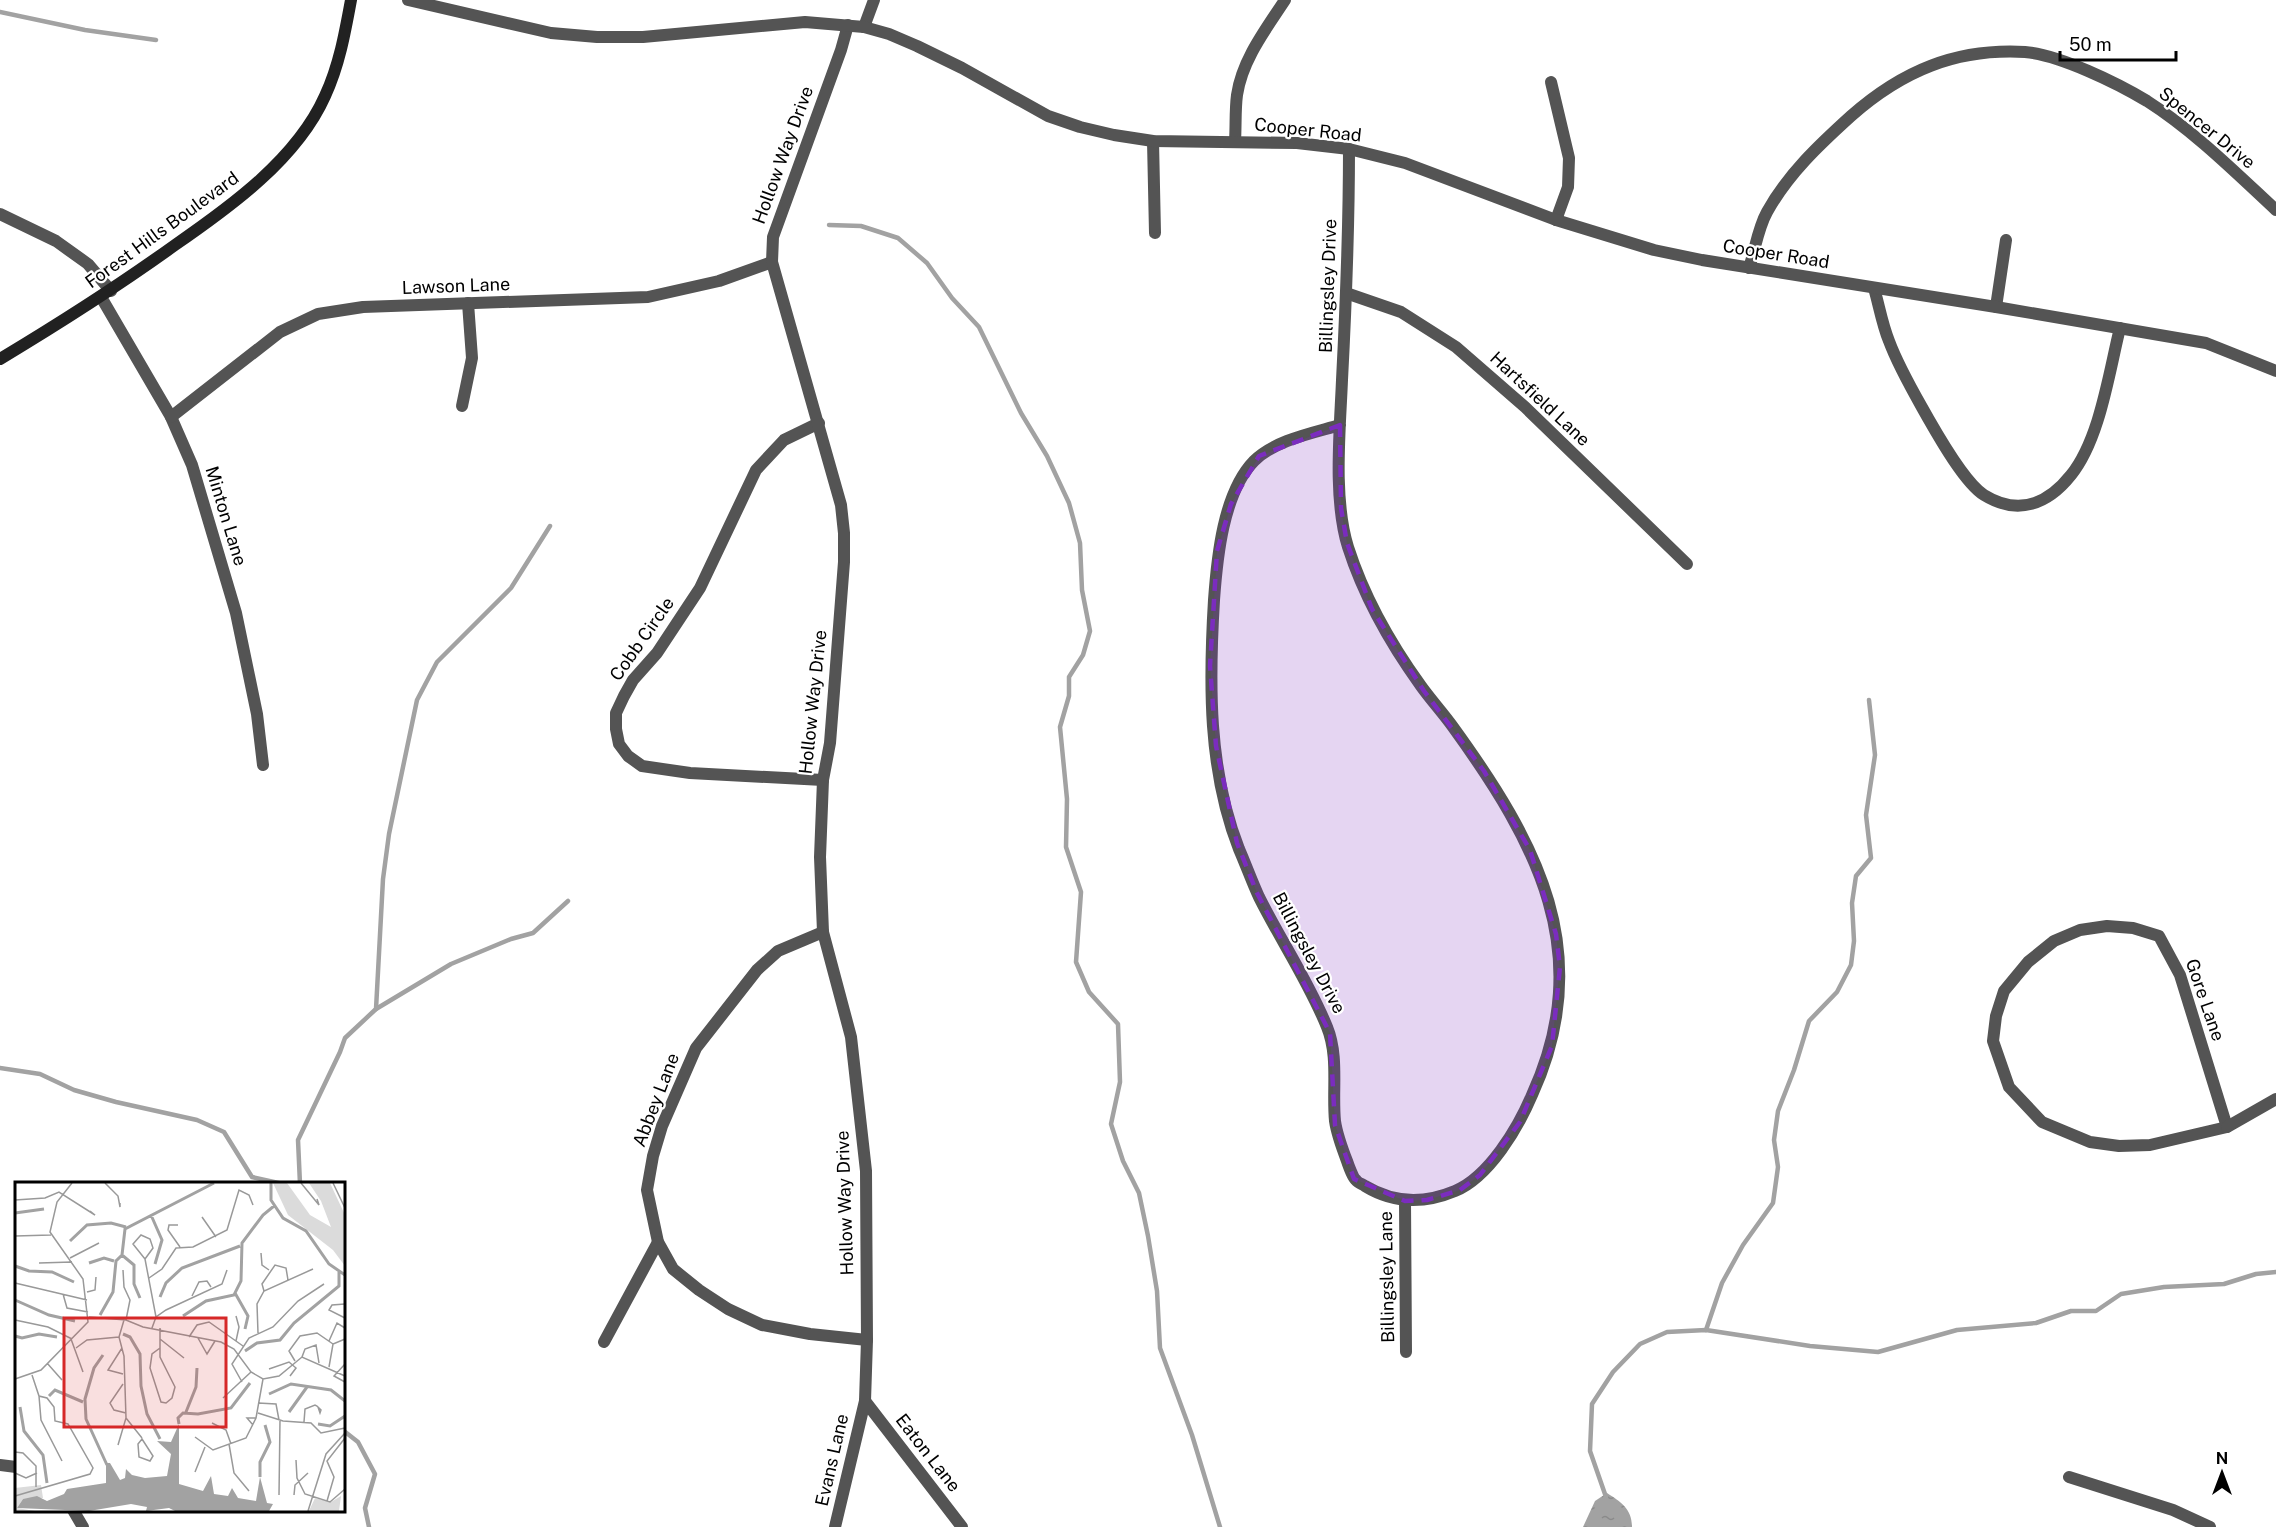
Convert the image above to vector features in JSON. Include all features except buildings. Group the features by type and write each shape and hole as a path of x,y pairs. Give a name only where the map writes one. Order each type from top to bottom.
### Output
{"main road":[{"name":"Forest Hills Boulevard","path":"0,359 106,294 218,215 261,178 300,136 325,97 341,52 351,0"}],"street":[{"name":"Cooper Road","path":"408,0 551,33 597,37 643,37 804,22 864,27 889,34 917,46 962,68 1048,116 1114,135 1154,141 1297,143 1349,149 1405,163 1557,220 1654,250 1749,268 2206,343 2276,371"},
{"path":"864,27 874,0"},
{"path":"1235,141 1237,94 1244,73 1252,51 1285,0"},
{"name":"Hollow Way Drive","path":"848,25 841,51 773,237 772,262 841,505 844,533 844,562 830,743 823,780 820,857 823,932 851,1037 865,1160 867,1340 865,1401"},
{"name":"Spencer Drive","path":"1749,268 1766,213 1790,176 1821,142 1867,102 1916,70 1972,53 2027,52 2064,62 2113,83 2147,102 2179,124 2276,210"},
{"path":"1551,82 1569,158 1568,187 1557,220"},
{"path":"1154,141 1155,232"},
{"name":"Billingsley Drive","path":"1341,425 1307,435 1259,456 1246,471 1230,504 1217,551 1210,666 1211,706 1225,800 1237,843 1257,893 1306,981 1330,1034 1334,1069 1335,1125 1341,1148 1354,1179 1375,1192 1405,1201 1427,1200 1460,1190 1480,1175 1520,1122 1540,1078 1551,1046 1558,1006 1560,967 1550,900 1530,850 1484,771 1408,667 1372,609 1347,543 1341,508 1341,425 1349,149"},
{"name":"Minton Lane","path":"0,214 56,240 88,264 171,417 192,465 236,613 256,714 263,765"},
{"path":"1996,307 2006,240"},
{"name":"Lawson Lane","path":"171,417 280,332 318,314 363,307 648,297 719,281 772,262"},
{"path":"1874,288 1897,361 1948,453 1983,495 2008,505 2027,506 2044,501 2073,473 2097,422 2120,328"},
{"name":"Hartsfield Lane","path":"1346,293 1401,312 1456,347 1525,407 1687,564"},
{"path":"462,406 471,358 468,303"},
{"name":"Cobb Circle","path":"819,423 784,440 756,470 699,588 657,653 633,680 624,696 616,713 616,729 619,744 628,756 642,766 690,773 823,780"},
{"name":"Gore Lane","path":"2227,1127 2180,975 2158,936 2133,928 2107,926 2080,930 2054,941 2028,962 2004,991 1996,1016 1994,1041 2009,1087 2042,1122 2090,1142 2119,1146 2150,1145 2227,1127 2276,1099"},
{"name":"Abbey Lane","path":"823,932 778,951 757,970 696,1048 662,1126 653,1156 647,1190 658,1242 673,1269 699,1290 728,1309 762,1325 810,1334 867,1340"},
{"name":"Billingsley Lane","path":"1405,1201 1406,1352"},
{"path":"604,1342 658,1242"},
{"name":"Evans Lane","path":"835,1527 865,1401"},
{"name":"Eaton Lane","path":"865,1401 962,1527"},
{"path":"0,1465 15,1467"},
{"path":"2069,1477 2173,1510 2210,1527"},
{"path":"74,1512 83,1527"}],"highlighted area":[{"path":"1340,425 1341,508 1347,543 1372,609 1424,691 1484,771 1530,850 1556,934 1560,967 1552,1046 1520,1122 1480,1175 1460,1190 1427,1200 1405,1201 1354,1179 1335,1125 1330,1033 1257,893 1237,843 1216,746 1210,666 1217,551 1231,504 1259,456"}],"water":[{"path":"1607,1493 1628,1511 1632,1527 1583,1527 1595,1501"}],"waterway":[{"path":"0,12 85,30 156,40"},
{"path":"829,225 861,226 898,238 927,263 952,298 979,327 1021,413 1047,456 1069,503 1080,543 1082,590 1090,631 1083,655 1069,677 1069,696 1060,727 1067,799 1066,847 1081,892 1076,962 1089,992 1118,1024 1120,1082 1111,1124 1123,1161 1139,1193 1157,1291 1160,1348 1192,1435 1220,1527"},
{"path":"300,1182 298,1140 345,1038 376,1009 383,879 389,834 417,700 437,662 511,588 550,526"},
{"path":"1706,1330 1722,1283 1743,1245 1773,1203 1778,1167 1774,1140 1778,1111 1809,1021 1837,992 1851,965 1854,941 1852,903 1856,876 1871,858 1866,815 1875,755 1869,700"},
{"path":"376,1009 451,964 511,939 533,933 568,901"},
{"path":"0,1068 40,1074 74,1090 197,1120 224,1132 252,1177 274,1182"},
{"path":"1606,1497 1590,1451 1592,1404 1613,1372 1640,1344 1667,1332 1706,1330 1810,1346 1878,1352 1957,1330 2036,1323 2071,1311 2096,1311 2121,1294 2164,1287 2224,1284 2256,1274 2276,1272"},
{"path":"345,1432 358,1442 375,1474 365,1508 369,1527"}]}
